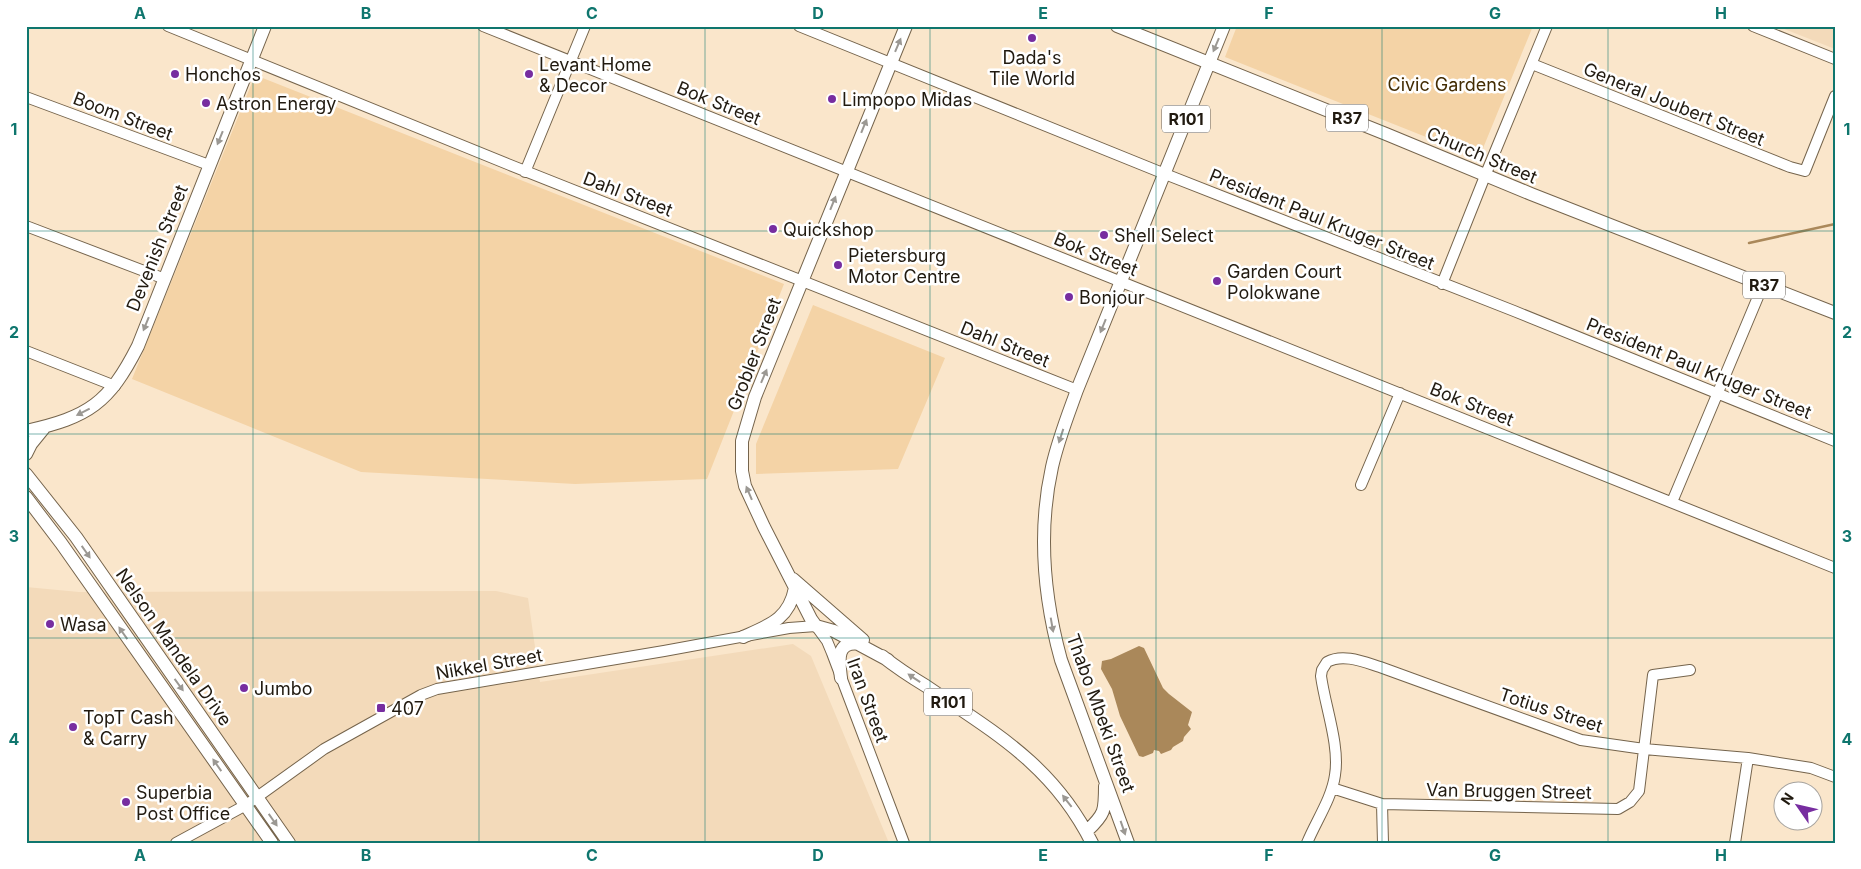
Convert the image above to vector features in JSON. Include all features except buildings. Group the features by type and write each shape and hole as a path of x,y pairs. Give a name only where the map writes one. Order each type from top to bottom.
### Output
{"main road":[{"name":"Devenish Street","path":"26,431 44,428 77,416 94,407 115,386 138,346 265,26"},
{"name":"Grobler Street","path":"888,660 788,575 745,486 741,456 742,441 755,397 906,26"},
{"name":"Church Street","path":"1117,26 1386,134 1485,176 1835,313"},
{"name":"Thabo Mbeki Street","path":"1128,843 1061,660 1054,633 1046,576 1046,506 1052,468 1077,390 1224,26"},
{"path":"26,454 31,444 44,428"},
{"name":"Nelson Mandela Drive","path":"27,472 39,492 57,513 115,592 289,843"},
{"name":"Nelson Mandela Drive","path":"26,498 40,515 272,843"},
{"name":"Iran Street","path":"788,575 816,626"},
{"path":"743,637 782,616 790,606 795,588"},
{"name":"Grobler Street","path":"816,626 834,631 888,660 1022,752 1057,787 1074,809 1089,837"},
{"path":"841,678 839,664 842,651 846,645 853,643 862,645"},
{"path":"1089,837 1102,815 1105,801 1105,778"}],"street":[{"name":"Dahl Street","path":"168,26 525,172 1077,390"},
{"name":"Bok Street","path":"483,26 1835,568"},
{"path":"525,172 585,26"},
{"name":"President Paul Kruger Street","path":"799,26 1835,441"},
{"path":"1442,284 1547,26"},
{"path":"1753,26 1835,59"},
{"name":"General Joubert Street","path":"1532,64 1790,167 1805,171 1835,96"},
{"name":"Boom Street","path":"26,96 209,165"},
{"path":"26,226 165,279"},
{"path":"1672,502 1763,284"},
{"path":"26,351 115,386"},
{"path":"1361,486 1400,393"},
{"name":"Nikkel Street","path":"176,843 197,839 324,750 421,695 437,689 789,628 816,626"},
{"name":"Iran Street","path":"816,626 827,641 904,843"},
{"name":"Totius Street","path":"1332,788 1336,756 1321,676 1327,662 1336,658 1354,659 1380,667 1581,740 1644,749 1748,758 1811,768 1835,777"},
{"name":"Van Bruggen Street","path":"1332,788 1382,804 1618,809 1630,802 1638,791 1653,675 1690,670"},
{"path":"1735,843 1748,758"},
{"path":"1307,843 1332,788"},
{"path":"1382,804 1383,843"}],"shaded area":[{"path":"1777,26 1835,26 1835,49"},
{"path":"26,587 79,592 496,591 528,598 540,682 793,644 811,656 889,843 26,843"},
{"path":"1139,646 1144,648 1163,688 1192,712 1188,725 1191,729 1183,741 1171,750 1161,754 1159,751 1154,750 1153,753 1143,757 1139,756 1120,716 1112,689 1101,669 1102,661 1111,659"}],"green space":[{"name":"Civic Gardens","path":"1237,26 1533,26 1479,158 1225,57"},
{"path":"255,75 784,284 707,479 575,484 361,472 132,379"},
{"path":"813,305 945,358 898,469 756,474 756,444"}],"waterway":[{"path":"1749,243 1835,224"}],"place":[{"name":"Dada's Tile World","path":"1032,38"},
{"name":"Honchos","path":"175,74"},
{"name":"Levant Home & Decor","path":"529,74"},
{"name":"Limpopo Midas","path":"832,99"},
{"name":"Astron Energy","path":"206,103"},
{"name":"Quickshop","path":"773,229"},
{"name":"Shell Select","path":"1104,235"},
{"name":"Pietersburg Motor Centre","path":"838,265"},
{"name":"Garden Court Polokwane","path":"1217,281"},
{"name":"Bonjour","path":"1069,297"},
{"name":"Wasa","path":"50,624"},
{"name":"Jumbo","path":"244,688"},
{"name":"407","path":"381,708"},
{"name":"TopT Cash & Carry","path":"73,727"},
{"name":"Superbia Post Office","path":"126,802"}]}
